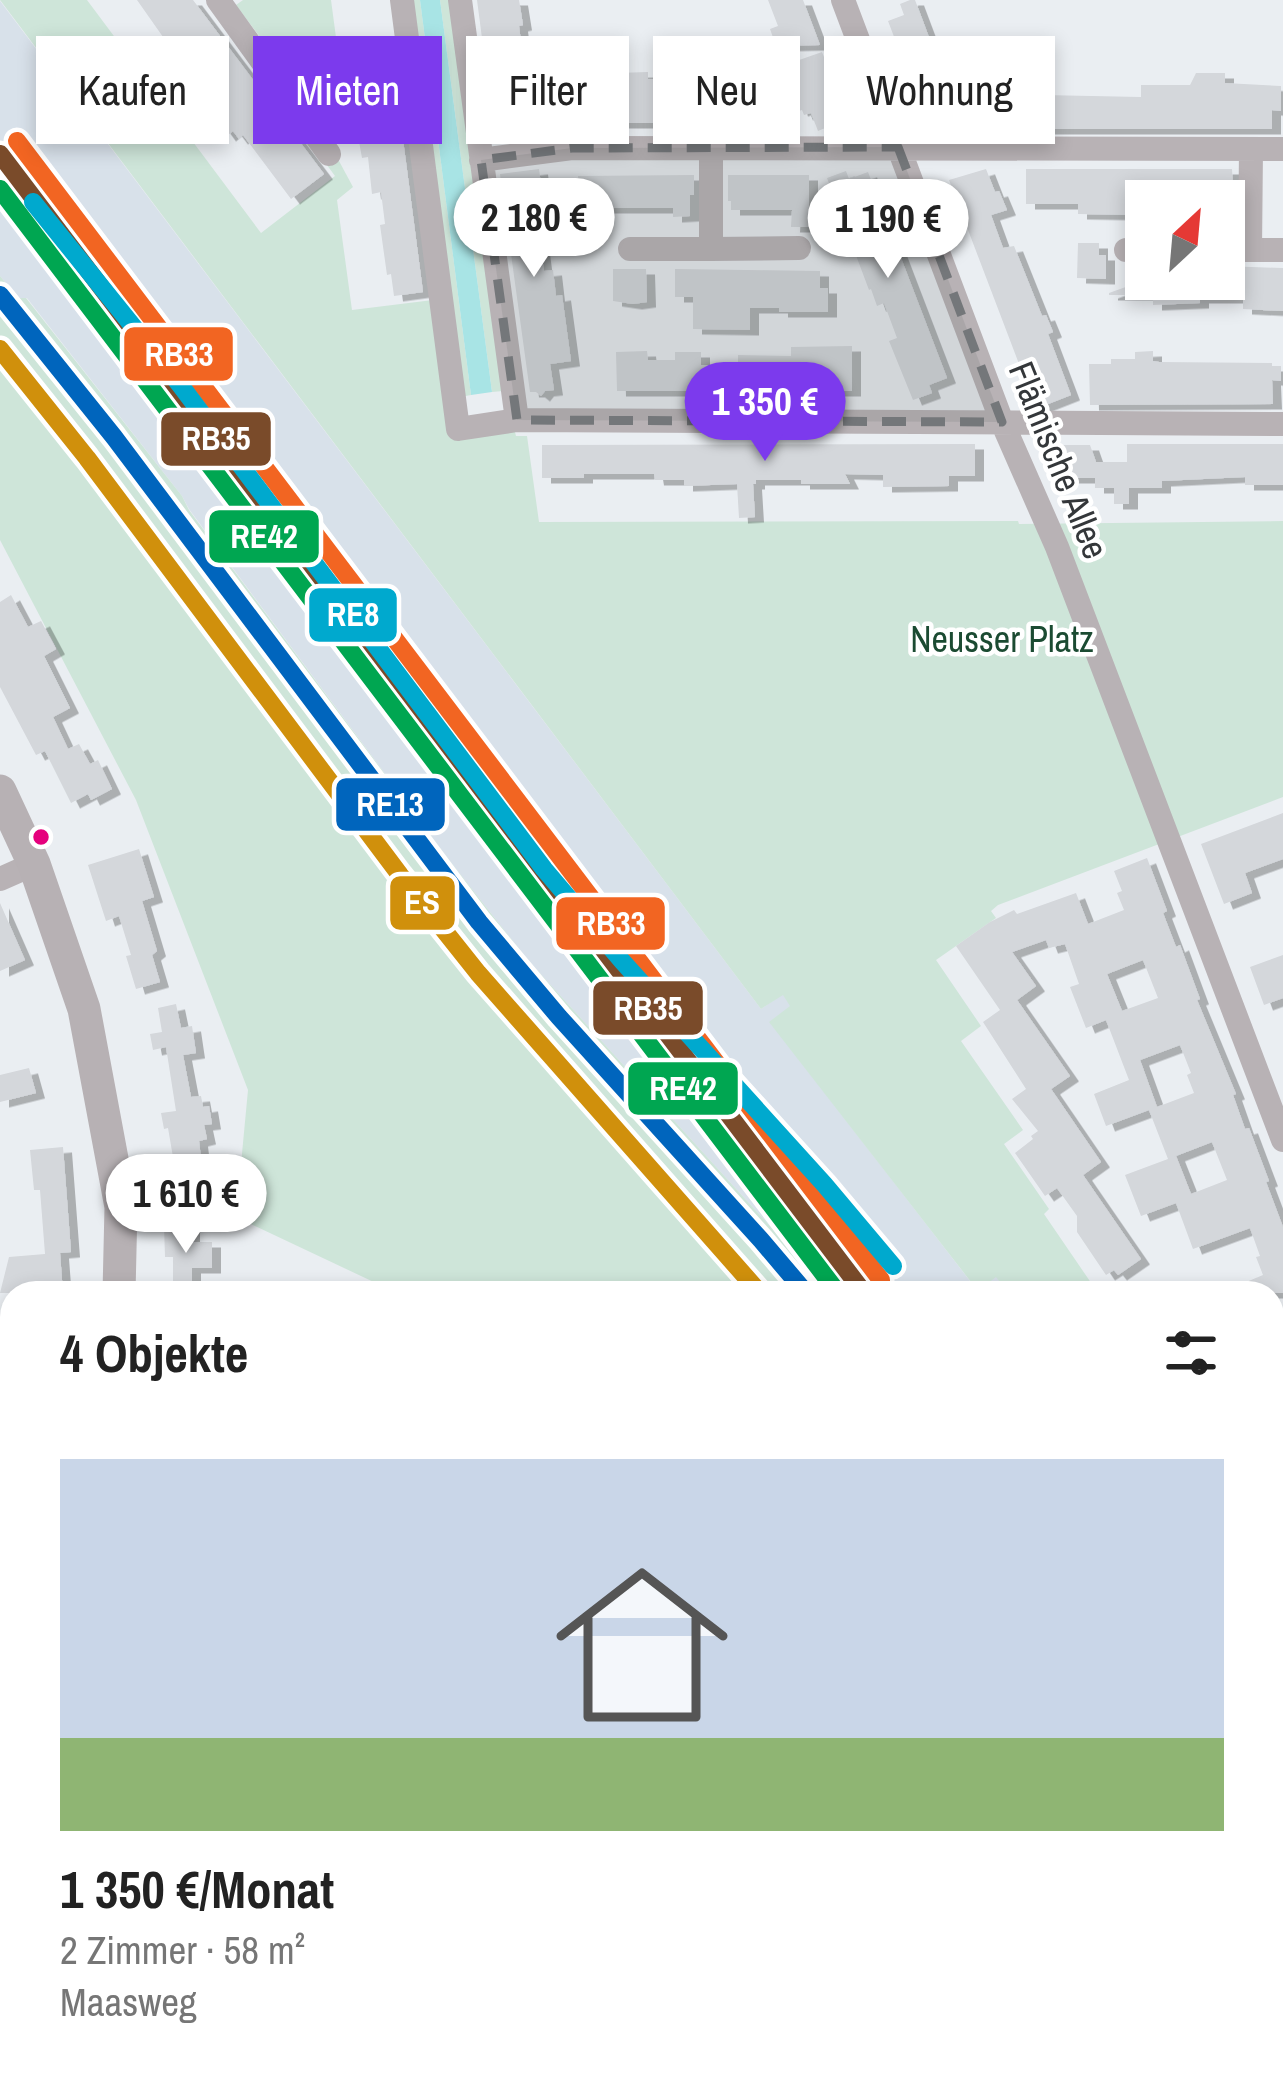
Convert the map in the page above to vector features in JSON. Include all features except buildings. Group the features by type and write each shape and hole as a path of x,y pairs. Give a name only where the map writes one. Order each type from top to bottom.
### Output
{"street":[{"path":"218,0 253,50"},
{"path":"402,0 407,36"},
{"path":"460,0 517,420"},
{"name":"Flämische Allee","path":"843,0 1002,422 1058,547 1283,1140"},
{"path":"321,144 329,154"},
{"path":"421,144 458,429 517,420 1283,424"},
{"path":"481,160 572,148 1283,149"},
{"path":"711,148 711,248"},
{"path":"1245,192 1251,149"},
{"path":"630,249 800,248"},
{"path":"1245,250 1283,250"},
{"path":"0,791 34,864 84,1009 121,1207 119,1281"},
{"path":"0,879 34,864"}],"highlighted area":[{"path":"898,147 1002,422 517,420 481,160 572,148"}],"shaded area":[{"path":"0,1 36,49 36,144 108,144 761,1009 783,994 791,1006 770,1022 970,1281 816,1281 527,959 182,496 27,298 18,298 0,276"}],"green space":[{"path":"0,0 87,0 114,36 36,36 36,48"},
{"path":"243,0 331,0 336,36 259,36 236,5"},
{"path":"409,0 420,0 425,36 414,36"},
{"path":"440,0 452,0 466,144 471,144 503,391 492,392"},
{"name":"Neusser Platz","path":"109,144 195,144 261,233 335,176 321,157 332,148 353,187 337,200 352,310 433,300 450,435 514,428 516,436 527,436 539,522 1283,521 1283,797 998,905 991,911 996,918 936,960 981,1026 961,1041 1023,1130 1004,1144 1049,1209 1044,1214 1090,1281 999,1281 996,1277 970,1281 769,1022 790,1006 783,995 761,1009"},
{"path":"427,144 439,144 471,395 460,397"},
{"path":"0,276 18,298 26,298 182,496 527,959 816,1281 372,1281 236,1217 248,1090 136,800 0,540"}],"water":[{"path":"420,0 440,0 492,392 471,395 439,144 442,36 425,36"}],"transit line":[{"name":"RB33","path":"17,141 881,1280"},
{"name":"RB35","path":"0,154 855,1281"},
{"name":"RE42","path":"0,189 829,1281"},
{"name":"RE8","path":"33,202 181,386 544,869 893,1266"},
{"name":"RE13","path":"0,295 114,437 479,922 796,1281"},
{"name":"ES","path":"0,349 478,973 749,1281"}]}
